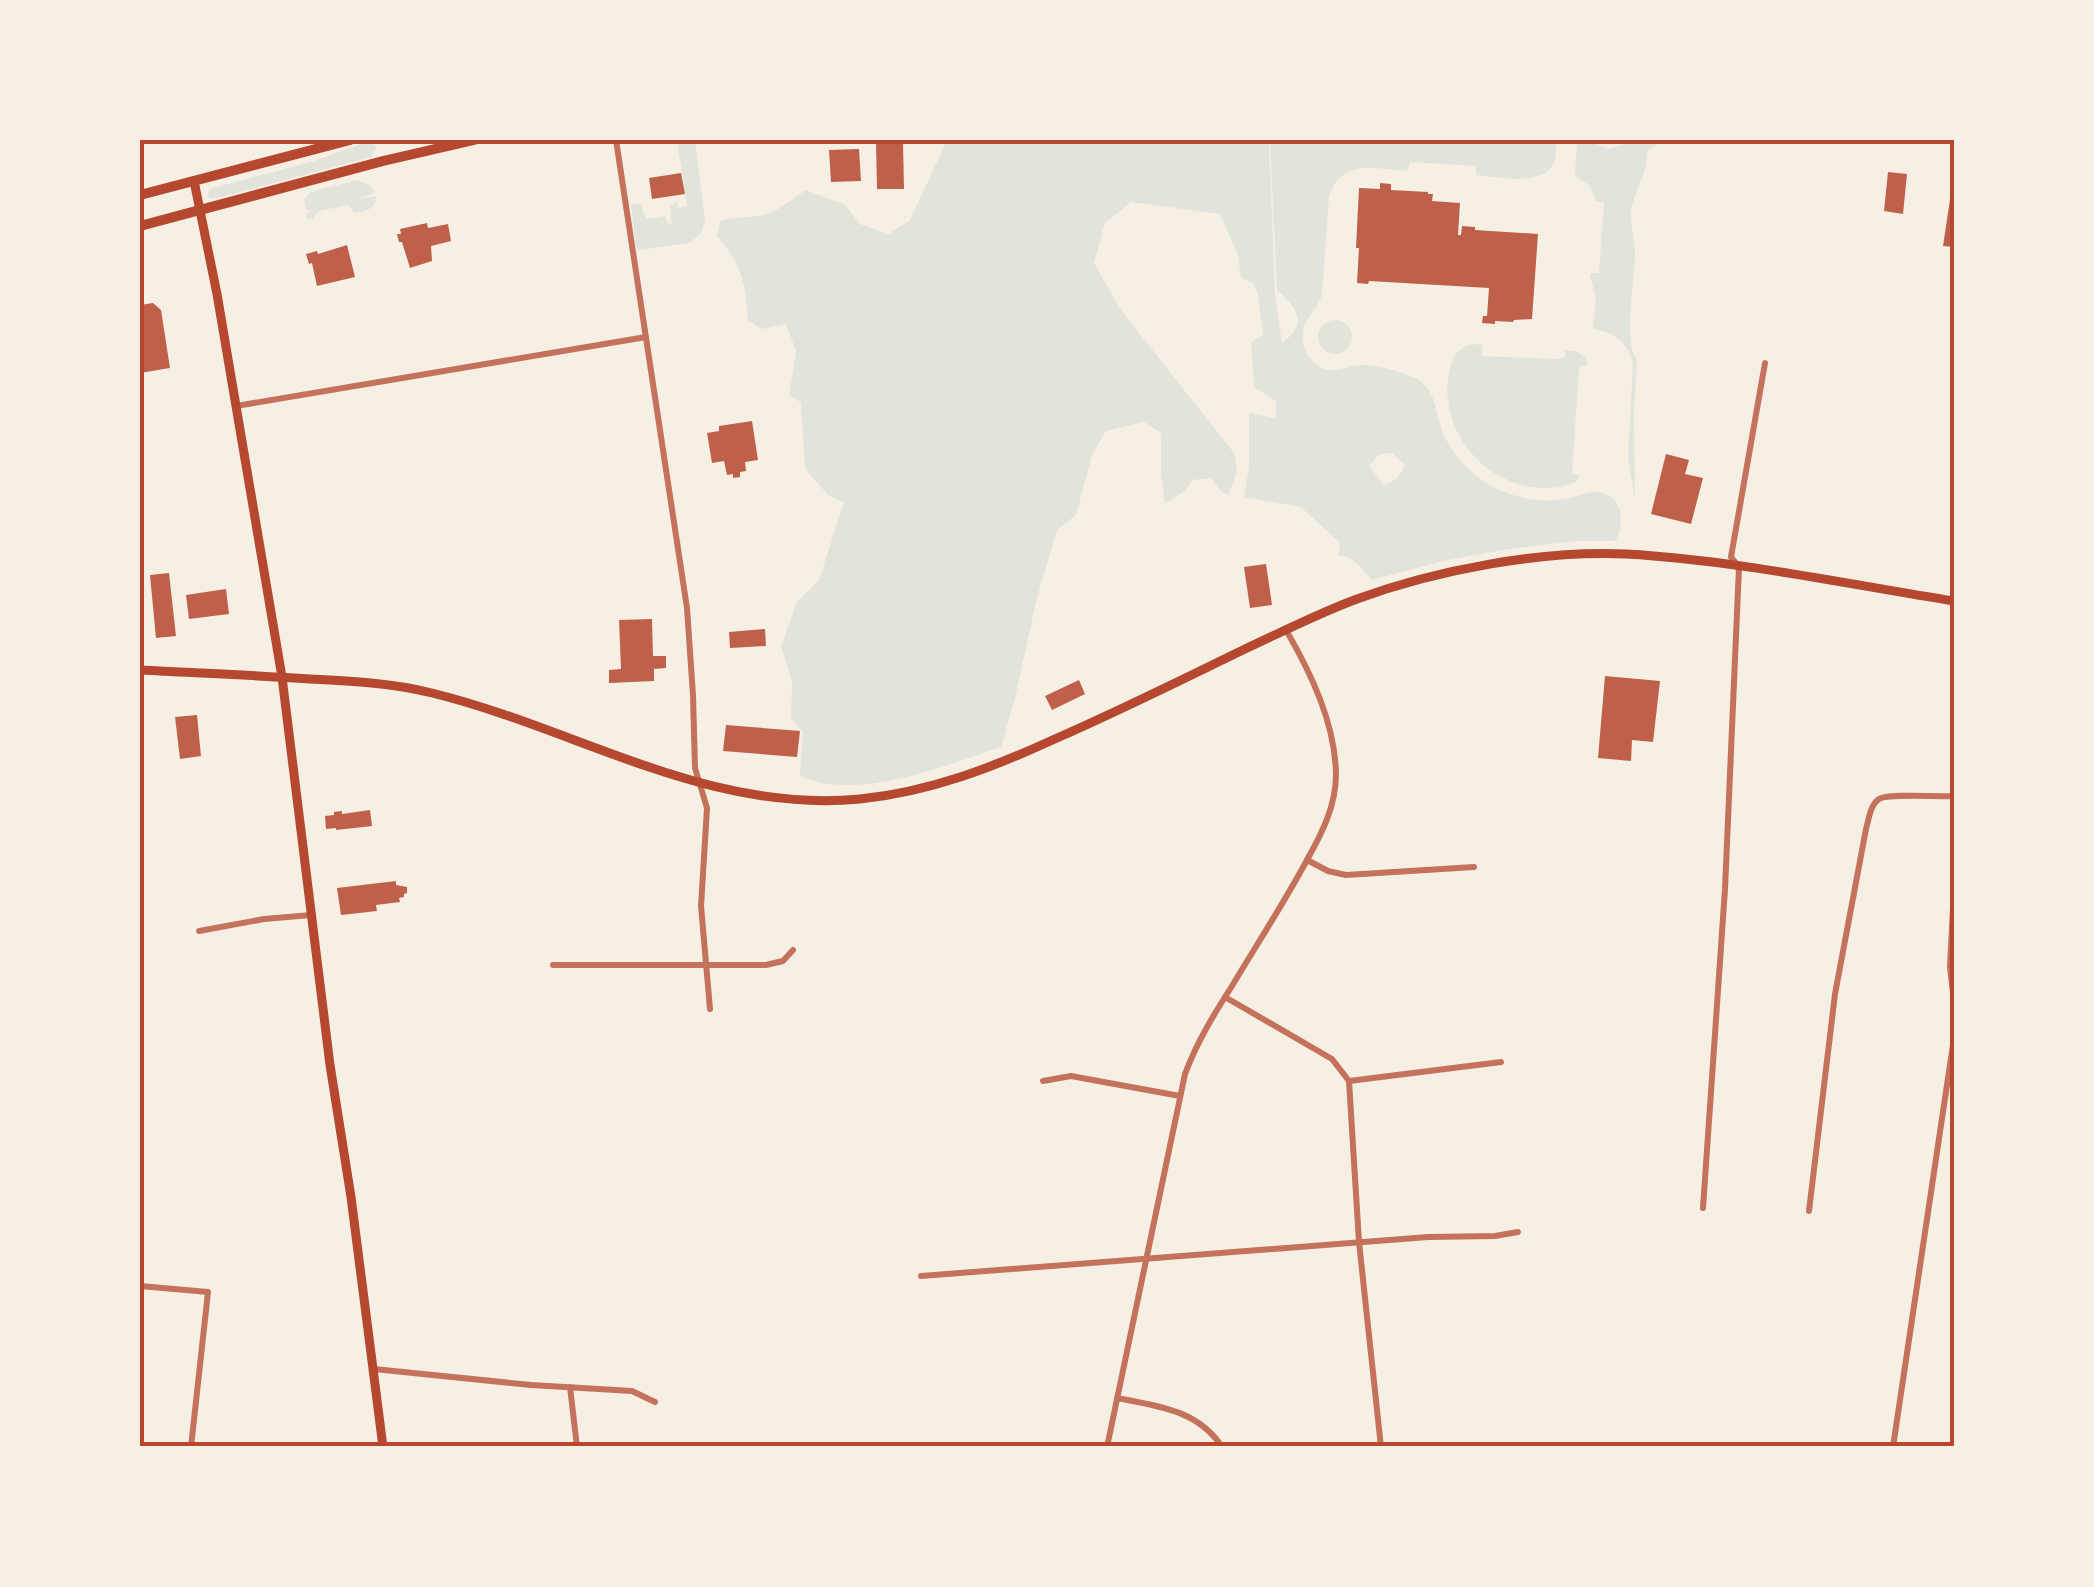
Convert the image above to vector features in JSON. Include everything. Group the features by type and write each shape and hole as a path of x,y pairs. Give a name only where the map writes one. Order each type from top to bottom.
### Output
{"highway":[{"path":"140,195 350,140"},
{"path":"140,226 474,140"}],"main road":[{"path":"194,180 282,677 382,1447"},
{"path":"140,670 404,687 495,711 700,784 772,797 830,800 902,793 974,773 1028,752 1341,605 1452,572 1522,560 1622,554 1740,567 1954,601"}],"street":[{"path":"616,140 687,608 694,755 707,808 701,906 710,1009"},
{"path":"236,406 646,338"},
{"path":"1703,1208 1740,567 1732,557 1765,363"},
{"path":"1107,1447 1185,1074 1198,1042 1308,860 1328,819 1335,788 1332,741 1324,711 1286,630"},
{"path":"1810,1212 1835,994 1871,810 1880,799 1890,795 1954,796"},
{"path":"1308,860 1346,875 1474,866"},
{"path":"1954,888 1950,967 1954,1000"},
{"path":"199,931 264,918 311,916"},
{"path":"553,965 776,964 793,950"},
{"path":"1225,997 1332,1059 1349,1081 1359,1242 1380,1447"},
{"path":"1892,1447 1954,1038"},
{"path":"1349,1081 1501,1062"},
{"path":"1043,1081 1071,1076 1180,1096"},
{"path":"920,1276 1518,1232"},
{"path":"140,1286 208,1292 191,1447"},
{"path":"374,1369 632,1390 655,1402"},
{"path":"570,1387 576,1447"},
{"path":"1117,1398 1182,1413 1201,1424 1222,1447"}],"shaded area":[{"path":"695,140 705,221 700,235 689,243 640,250 636,247 631,204 640,204 646,219 665,216 668,225 672,224 670,207 677,201 678,208 687,206 677,141"},
{"path":"947,140 1269,140 1275,294 1282,343 1298,322 1294,309 1277,290 1270,140 1556,140 1553,164 1530,178 1477,175 1475,166 1410,162 1407,171 1361,168 1343,176 1329,196 1322,294 1304,327 1303,343 1309,357 1320,367 1339,370 1371,366 1399,372 1424,384 1448,442 1460,459 1502,491 1544,500 1595,492 1607,495 1620,512 1615,541 1576,541 1502,550 1372,580 1353,560 1338,555 1340,543 1301,507 1244,497 1249,467 1249,413 1276,418 1276,401 1254,387 1251,342 1263,335 1258,294 1253,283 1241,278 1238,255 1220,214 1131,202 1105,223 1094,263 1121,310 1234,453 1237,470 1229,495 1221,492 1211,478 1193,480 1165,504 1161,433 1144,422 1106,431 1092,455 1076,515 1057,530 1001,747 928,771 874,783 823,783 800,776 803,732 791,719 792,682 781,646 797,602 819,580 844,502 829,496 805,469 801,402 789,396 796,351 786,324 761,329 748,320 741,274 717,236 720,221 770,213 806,190 845,205 860,224 889,234 910,220","holes":["1392,453 1404,464 1397,478 1384,485 1369,466 1379,454"]},
{"path":"1577,140 1608,149 1630,143 1658,144 1647,151 1631,211 1635,251 1630,339 1637,360 1635,500 1628,459 1633,364 1619,340 1593,329 1596,297 1590,276 1599,273 1604,203 1596,201 1590,186 1575,176"},
{"path":"369,141 376,146 371,157 217,198 208,196 213,188 311,162"},
{"path":"357,180 370,185 375,193 354,200 376,196 372,207 354,213 349,205 318,211 313,219 307,219 306,213 313,211 306,210 304,200 310,192"},
{"path":"1335,320 1347,325 1352,337 1347,349 1335,354 1323,349 1318,337 1323,325"},
{"path":"1472,344 1483,345 1482,356 1559,359 1565,356 1565,350 1584,357 1588,365 1579,368 1572,473 1580,475 1576,482 1552,488 1527,486 1505,479 1468,449 1455,428 1448,380 1454,358"}],"building":[{"path":"903,142 904,189 877,189 876,143"},
{"path":"859,149 861,181 831,182 829,150"},
{"path":"1888,172 1907,174 1903,214 1884,211"},
{"path":"681,173 685,194 652,199 649,178"},
{"path":"1380,183 1391,184 1391,190 1428,192 1433,194 1432,201 1460,203 1458,235 1462,226 1538,234 1532,319 1482,323 1483,316 1487,316 1489,288 1357,283 1359,188 1380,189"},
{"path":"1954,186 1954,247 1943,246"},
{"path":"427,223 428,228 448,224 451,241 431,246 432,261 410,268 397,234 401,234 400,229"},
{"path":"347,245 355,277 317,286 306,254"},
{"path":"153,303 161,310 170,368 140,373 140,305"},
{"path":"752,421 758,460 745,462 746,471 733,478 733,474 727,475 724,461 712,463 707,433 719,431 719,426"},
{"path":"1666,454 1689,460 1685,474 1703,478 1691,524 1651,514"},
{"path":"1266,564 1272,605 1250,608 1244,567"},
{"path":"169,573 176,636 156,638 150,575"},
{"path":"226,589 229,614 189,619 186,595"},
{"path":"652,619 653,656 666,656 666,668 654,669 654,681 609,683 609,670 621,669 619,620"},
{"path":"765,629 766,646 730,648 729,632"},
{"path":"1605,676 1660,681 1653,742 1632,740 1631,761 1598,758"},
{"path":"1079,680 1085,694 1052,710 1045,696"},
{"path":"197,715 201,756 180,759 175,717"},
{"path":"726,725 800,731 797,757 723,751"},
{"path":"370,810 372,826 326,829 325,816 334,812"},
{"path":"396,881 396,885 407,887 400,902 376,905 377,911 341,915 337,888"}]}
